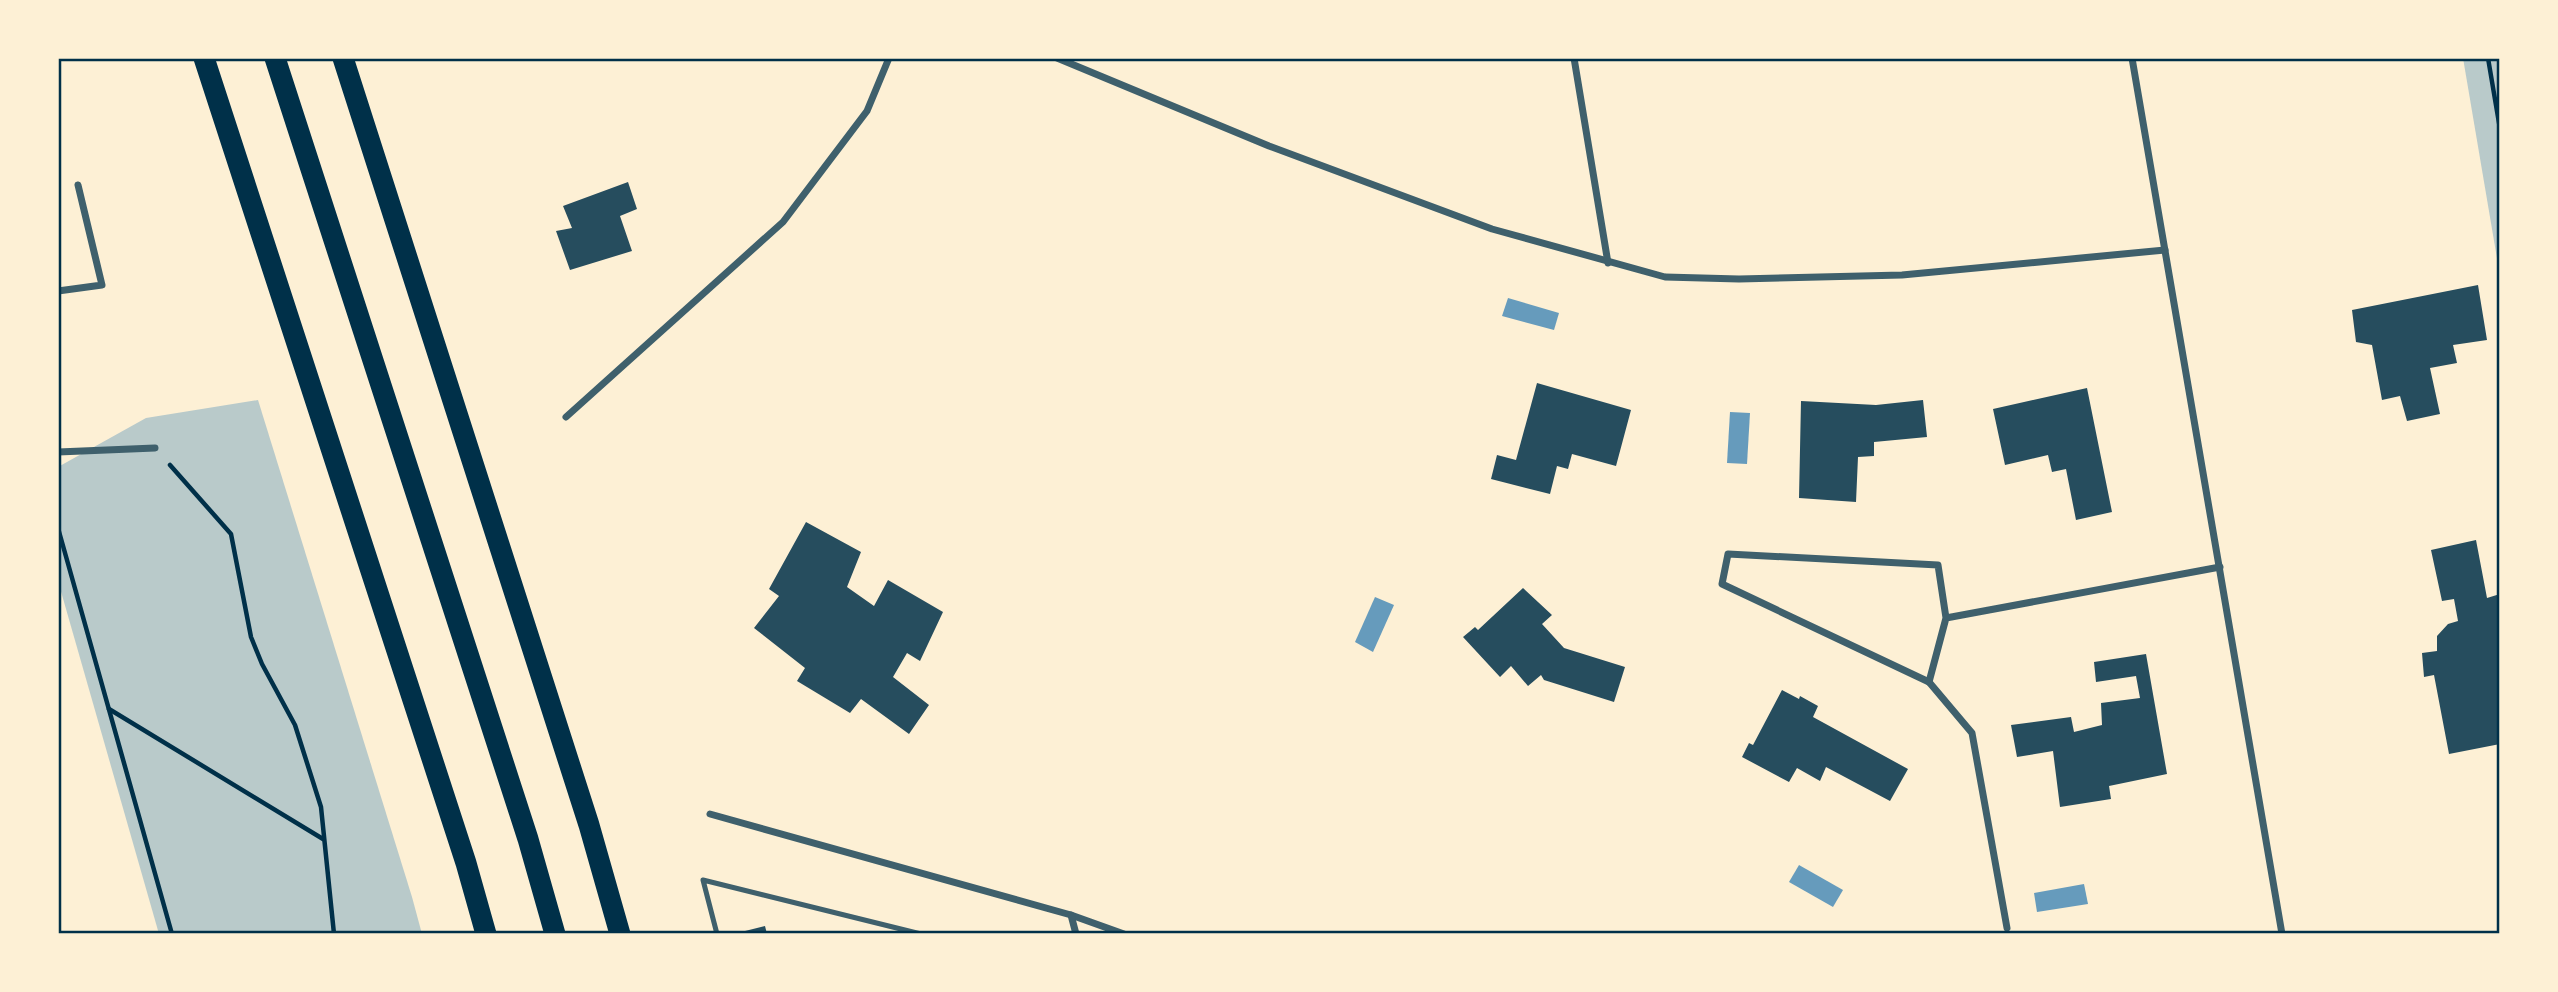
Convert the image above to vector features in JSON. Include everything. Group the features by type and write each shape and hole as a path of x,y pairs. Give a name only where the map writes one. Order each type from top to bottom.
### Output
{"highway":[{"path":"204,58 462,850 486,934"},
{"path":"275,58 523,826 555,934"},
{"path":"343,58 585,812 620,934"}],"street":[{"path":"566,417 783,222 867,111 889,58"},
{"path":"1057,58 1269,146 1492,229 1665,277 1753,279 1902,275 2165,250"},
{"path":"1574,58 1608,263"},
{"path":"2132,58 2282,934"},
{"path":"58,291 102,285 78,186"},
{"path":"58,452 155,448"},
{"path":"1929,682 1947,618 1938,565 1728,554 1721,584 1929,682 1972,733 2007,928"},
{"path":"1947,618 2220,567"},
{"path":"710,814 1072,915 1124,934"},
{"path":"1072,915 1076,934"}],"lane":[{"path":"717,934 703,880 921,934"}],"path":[{"path":"2488,58 2500,129"},
{"path":"155,448 231,534 251,637 262,664 295,724 321,807 334,934"},
{"path":"58,528 172,934"},
{"path":"108,708 324,839"}],"shaded area":[{"path":"2463,58 2500,58 2500,276"},
{"path":"258,400 422,934 159,934 58,581 58,467 146,418"}],"water":[{"path":"1508,298 1559,313 1554,330 1502,316"},
{"path":"1730,412 1750,413 1747,464 1727,463"},
{"path":"1375,597 1394,605 1373,652 1355,642"},
{"path":"1799,865 1843,890 1833,907 1789,882"},
{"path":"2084,884 2088,904 2037,912 2034,893"}],"building":[{"path":"628,182 637,209 620,216 632,251 570,270 556,231 572,228 563,206"},
{"path":"2478,285 2487,340 2453,345 2457,363 2430,368 2440,414 2407,421 2400,396 2382,400 2372,345 2356,342 2352,310"},
{"path":"1537,383 1631,410 1616,466 1572,454 1568,469 1557,466 1550,494 1491,479 1497,455 1516,460"},
{"path":"2087,388 2112,512 2076,520 2066,469 2052,472 2048,455 2005,465 1993,409"},
{"path":"1923,400 1927,437 1874,442 1874,456 1858,457 1856,502 1799,498 1801,401 1876,405"},
{"path":"806,522 861,552 847,587 874,606 888,580 943,612 920,661 907,653 893,677 929,705 909,734 861,699 850,713 797,681 805,668 754,628 779,596 769,589"},
{"path":"2476,540 2487,598 2500,594 2500,744 2449,754 2434,675 2424,677 2422,653 2437,651 2437,636 2448,624 2458,621 2454,599 2442,601 2431,550"},
{"path":"1523,588 1552,615 1542,624 1564,648 1625,667 1614,702 1544,680 1541,675 1528,686 1511,666 1500,677 1463,637 1475,627 1478,630"},
{"path":"2146,654 2167,774 2109,786 2111,799 2060,807 2053,751 2017,757 2011,725 2071,717 2074,732 2102,725 2101,703 2140,698 2136,676 2096,682 2094,662"},
{"path":"1782,690 1818,706 1813,717 1908,769 1890,801 1826,767 1820,781 1797,768 1789,782 1742,757 1749,743 1753,745"},
{"path":"765,926 767,934 737,934 737,933"}]}
